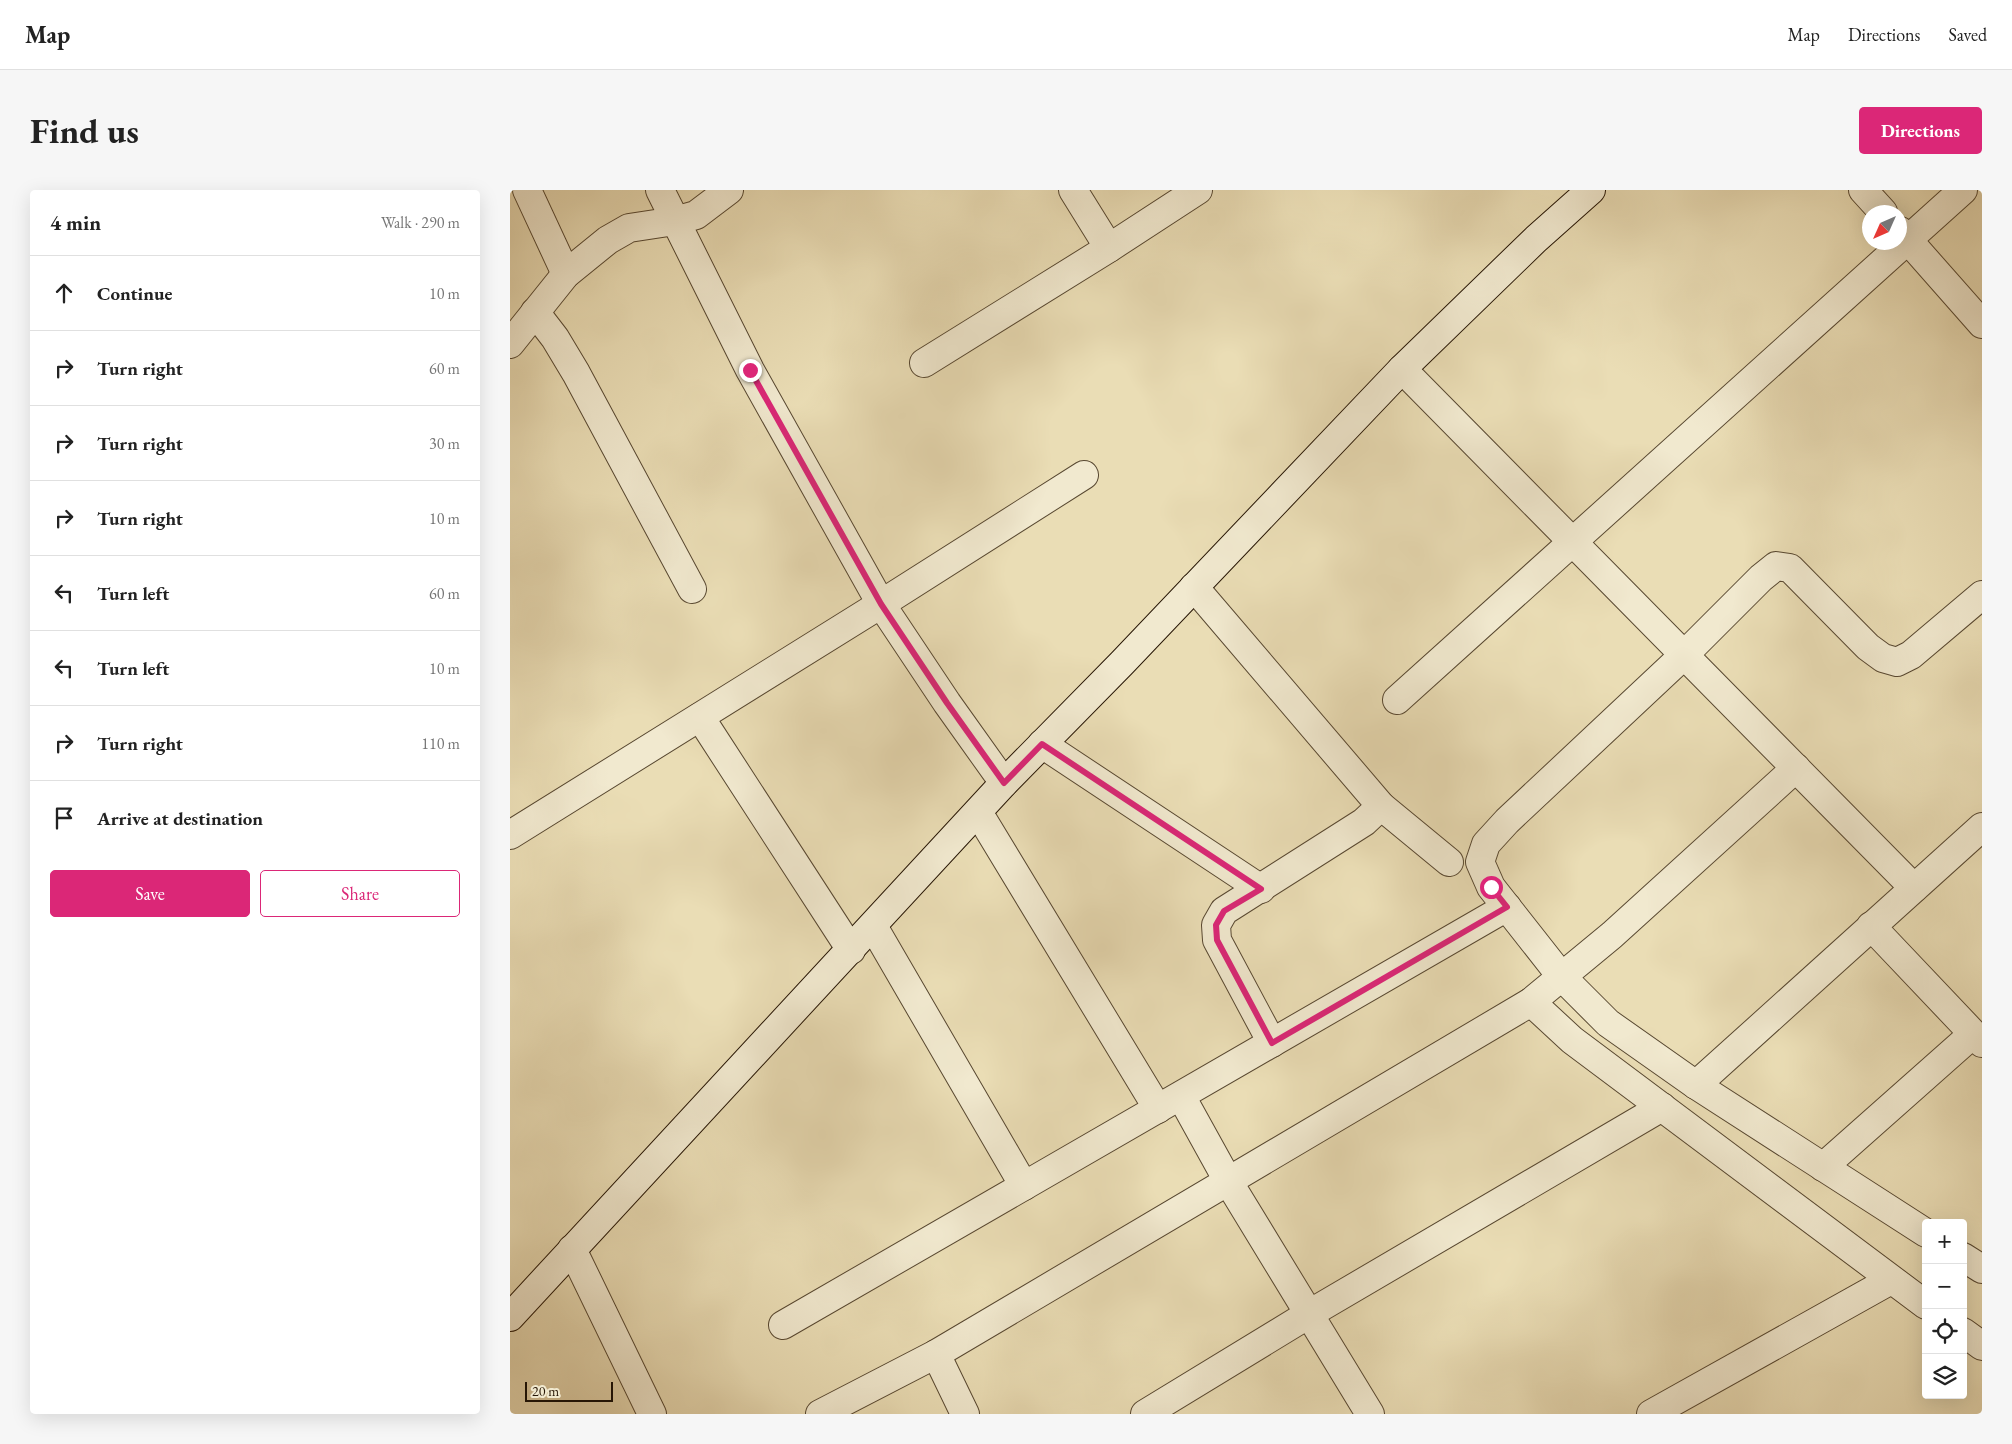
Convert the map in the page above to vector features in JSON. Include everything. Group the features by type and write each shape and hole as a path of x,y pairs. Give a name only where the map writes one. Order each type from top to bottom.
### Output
{"street":[{"path":"527,190 566,274"},
{"path":"660,190 750,370 881,604 947,703 1004,783"},
{"path":"510,344 566,274 608,240 629,228 676,221 696,215 729,190"},
{"path":"1073,190 1109,248"},
{"path":"924,363 1109,248 1198,190"},
{"path":"510,1317 852,950 1004,783 1402,369 1536,239 1591,190"},
{"path":"1863,190 1877,205"},
{"path":"1907,234 1963,190"},
{"path":"1907,239 1982,324"},
{"path":"1397,700 1573,542 1889,250"},
{"path":"535,312 555,338 576,373 692,589"},
{"path":"1402,369 1914,888"},
{"path":"510,835 1084,475"},
{"path":"1922,1230 1696,1085 1608,1023 1561,976 1491,887 1480,862 1486,844 1507,821 1684,655 1761,578 1776,566 1790,568 1868,647 1883,658 1897,662 1911,655 1982,595"},
{"path":"1194,587 1381,806 1449,862"},
{"path":"700,717 852,950"},
{"path":"1042,744 1261,889"},
{"path":"820,1414 936,1354 1531,1002 1612,934 1796,768"},
{"path":"1272,1043 1217,940 1216,925 1224,911 1364,822 1381,806"},
{"path":"978,812 1158,1109"},
{"path":"1696,1085 1982,827"},
{"path":"783,1325 1507,907"},
{"path":"873,926 1024,1186"},
{"path":"1823,1167 1978,1038 1871,926"},
{"path":"1531,1002 1572,1040 1922,1302"},
{"path":"1181,1096 1228,1181 1370,1414"},
{"path":"1146,1414 1309,1314 1662,1107"},
{"path":"572,1249 652,1414"},
{"path":"1967,1260 1982,1269"},
{"path":"1650,1414 1891,1280"},
{"path":"1967,1335 1982,1346"},
{"path":"936,1354 965,1414"}],"route":[{"path":"750,370 881,604 947,703 1004,783 1042,744 1261,889 1224,911 1216,925 1217,940 1272,1043 1507,907 1491,887"}]}
